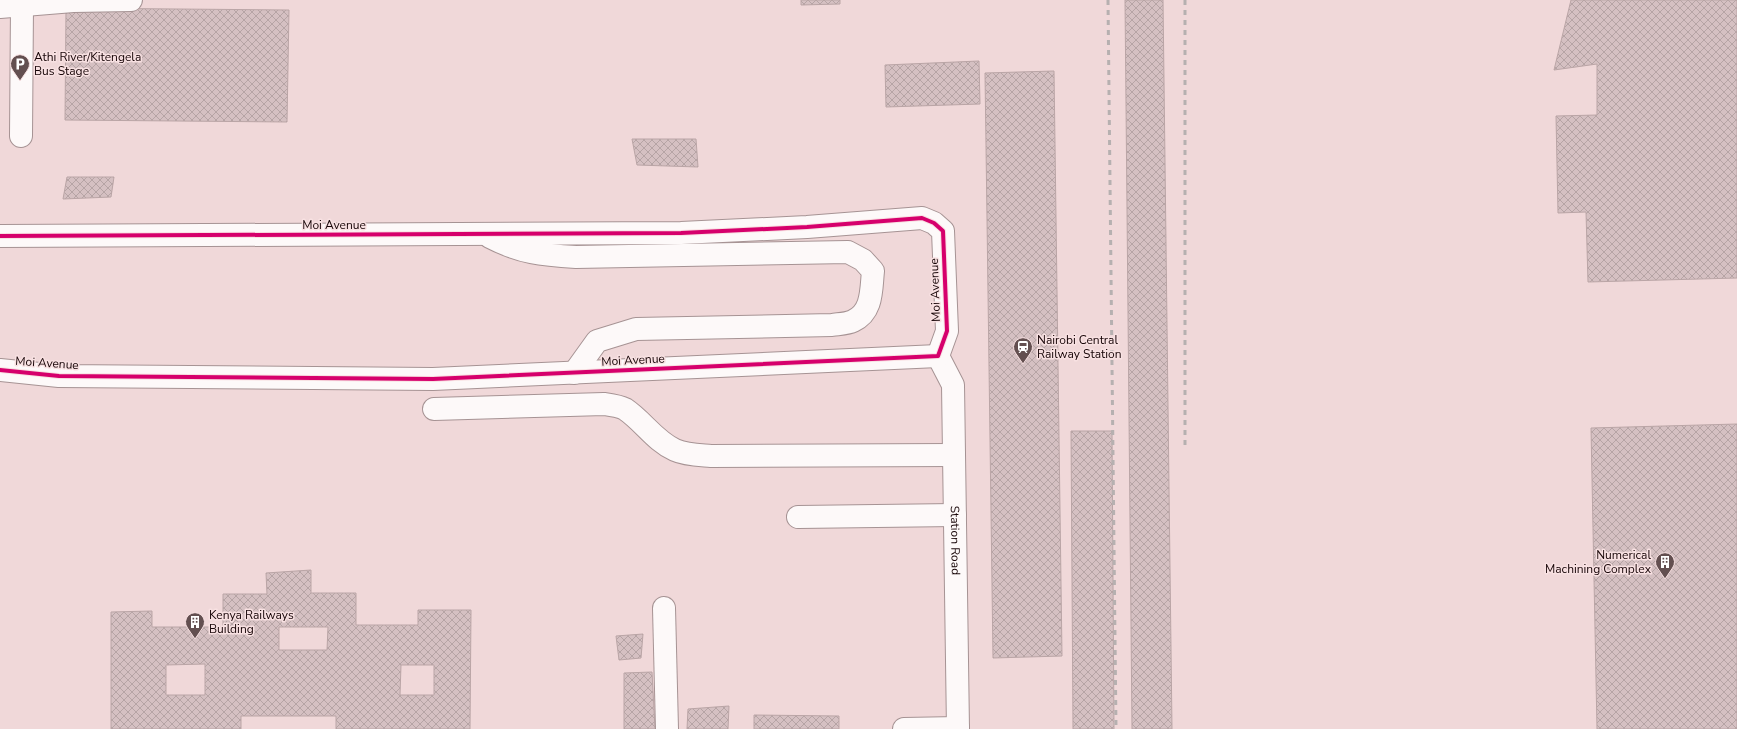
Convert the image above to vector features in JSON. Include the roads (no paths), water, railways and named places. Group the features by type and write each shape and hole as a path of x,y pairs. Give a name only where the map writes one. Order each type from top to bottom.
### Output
{"street":[{"path":"0,7 73,1 131,0"},
{"path":"21,136 22,6"},
{"name":"Moi Avenue","path":"0,236 681,233 807,227 922,218 934,223 943,231 947,331 938,356 433,379 59,376 0,370"},
{"path":"484,234 509,247 540,255 576,257 848,252 863,260 873,271 870,301 864,314 853,321 832,326 636,329 597,341 574,373"},
{"name":"Station Road","path":"938,356 953,386 958,729"},
{"path":"434,409 604,404 617,406 625,410 663,443 675,450 689,454 711,456 954,455"},
{"path":"798,517 955,515"},
{"path":"664,608 667,729"},
{"path":"904,729 958,729"}],"railway":[{"path":"1108,0 1116,729"},
{"path":"1185,0 1185,445"}],"place":[{"name":"Athi River/Kitengela Bus Stage","path":"20,81"},
{"name":"Nairobi Central Railway Station","path":"1023,364"},
{"name":"Numerical Machining Complex","path":"1665,579"},
{"name":"Kenya Railways Building","path":"195,639"}]}
